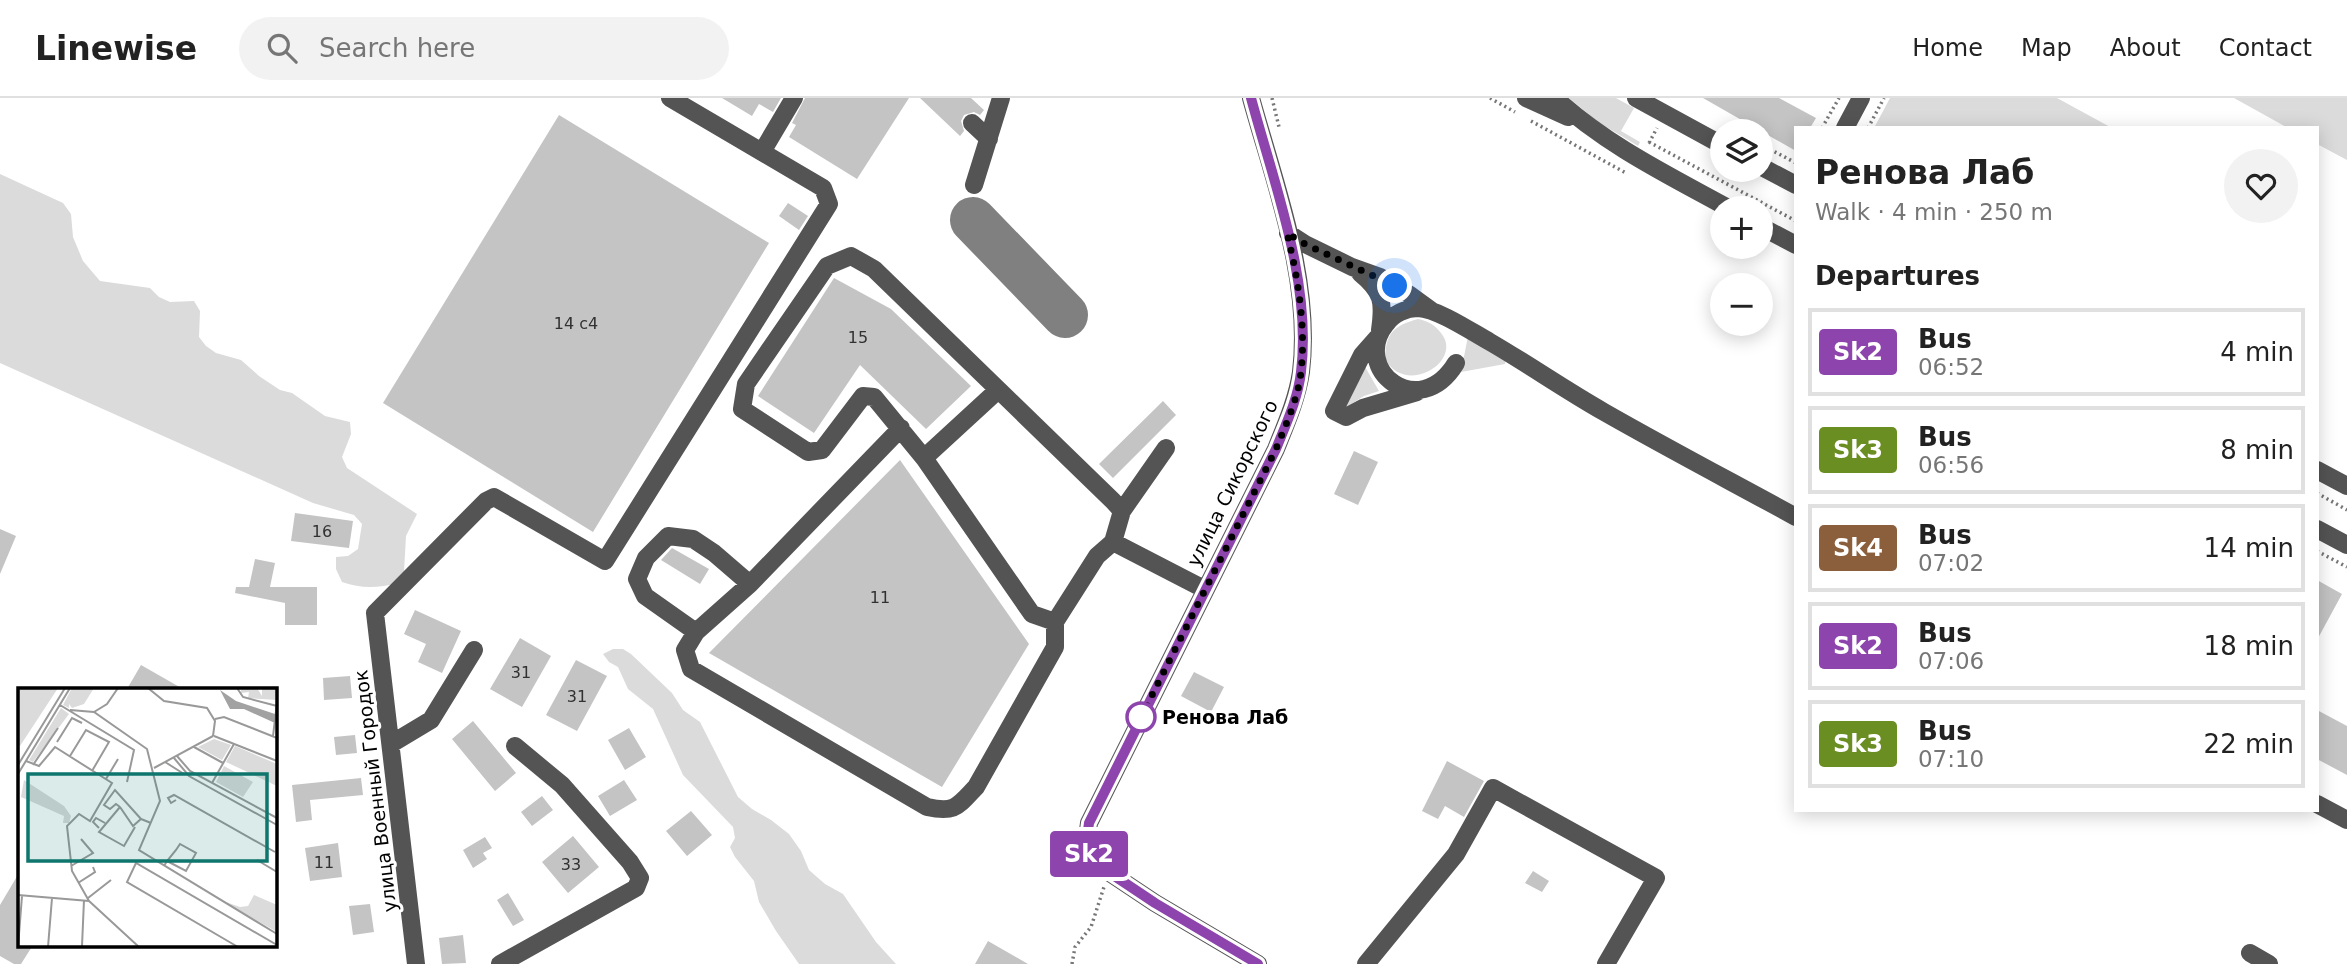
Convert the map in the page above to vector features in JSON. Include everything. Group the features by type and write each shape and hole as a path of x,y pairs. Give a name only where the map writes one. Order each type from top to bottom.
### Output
{"street":[{"path":"670,98 762,152 794,98"},
{"path":"974,186 1001,98"},
{"name":"улица Сикорского","path":"1108,871 1090,854 1086,845 1089,823 1276,449 1292,409 1301,373 1303,324 1295,263 1251,98"},
{"path":"1526,98 1582,123 1639,160 1710,198"},
{"path":"1555,98 1582,123"},
{"path":"1636,98 1710,138"},
{"path":"1846,126 1861,98"},
{"path":"972,123 989,139"},
{"name":"улица Военный Городок","path":"416,964 376,613 486,501 494,497 605,561 829,204 823,188 762,152"},
{"path":"1773,173 1794,184"},
{"path":"1287,233 1352,267 1380,277 1550,380 1794,516"},
{"path":"1773,233 1794,244"},
{"path":"1055,622 1032,614 923,458 874,397 863,396 822,450 808,452 742,409 746,384 827,266 851,256 874,269 1122,511"},
{"path":"1352,267 1374,285 1380,295 1382,311 1376,354 1380,369 1390,381 1404,389 1420,391"},
{"path":"1434,312 1418,308 1403,310 1390,318 1362,355 1334,411 1346,417 1363,408 1433,387 1447,378 1456,363"},
{"path":"923,458 998,390"},
{"path":"901,428 750,584 696,632 685,650 691,669 927,807 946,811 960,804 976,787 1055,647 1055,622 1097,556 1114,542 1122,511 1167,448"},
{"path":"2319,471 2347,486"},
{"path":"2319,530 2347,545"},
{"path":"696,632 645,596 637,579 646,558 668,536 693,539 750,584"},
{"path":"1114,542 1204,589"},
{"path":"391,744 431,720 474,650"},
{"path":"500,964 636,888 640,877 562,785 515,747"},
{"path":"1366,964 1455,854 1493,788 1656,878 1606,964"},
{"path":"2319,805 2347,820"},
{"path":"1108,871 1155,903 1258,964"},
{"path":"2250,953 2269,964"}],"path":[{"path":"1272,98 1281,135"},
{"path":"1489,98 1630,175 1665,114"},
{"path":"1823,126 1839,98"},
{"path":"1869,126 1884,98"},
{"path":"1649,142 1794,220"},
{"path":"1773,151 1794,162"},
{"path":"2319,494 2347,510"},
{"path":"2319,552 2347,567"},
{"path":"1072,964 1075,947 1091,927 1098,909 1108,871"}],"shaded area":[{"path":"1569,98 1616,98 1634,108 1621,131 1640,142 1638,146 1598,122"},
{"path":"1890,98 2057,98 2108,126 1875,126"},
{"path":"2234,98 2347,98 2347,160 2319,145 2319,126 2284,126"},
{"path":"0,174 63,203 71,214 73,237 83,261 100,281 150,288 159,297 170,302 194,301 200,311 199,337 206,346 216,353 241,360 280,390 292,393 325,416 350,422 351,434 342,457 347,468 417,514 406,536 404,572 398,583 370,587 342,582 336,569 336,557 348,556 358,549 362,524 354,515 313,503 0,363"},
{"path":"1418,319 1431,324 1441,333 1446,344 1445,354 1439,364 1430,371 1406,375 1394,370 1385,359 1387,343 1397,328"},
{"path":"1468,336 1506,359 1505,364 1461,372"},
{"path":"1364,365 1379,391 1364,396 1345,408 1341,402"},
{"path":"613,649 623,649 631,654 672,693 683,710 700,722 738,797 789,834 801,851 809,870 825,884 843,894 876,942 896,964 799,964 759,902 754,881 730,847 735,838 733,827 683,775 653,709 628,689 618,667 609,662 603,654"}],"building":[{"path":"722,98 781,98 773,112 759,104 752,116"},
{"path":"805,98 909,98 857,179 789,137 796,125 792,123"},
{"path":"920,98 971,98 984,110 980,115 974,112 964,115 961,121 964,131 960,136"},
{"path":"1703,98 1779,98 1816,118 1811,126 1794,126 1794,150 1773,138 1773,119 1740,119"},
{"path":"559,115 769,243 593,532 383,403"},
{"path":"788,203 808,216 799,230 779,216"},
{"path":"834,278 891,309 971,386 926,429 860,365 814,433 758,396"},
{"path":"1163,401 1176,415 1113,478 1099,464"},
{"path":"1354,451 1378,462 1358,505 1334,494"},
{"path":"900,460 1029,644 942,787 709,653"},
{"path":"295,513 353,521 349,548 291,541"},
{"path":"0,529 16,536 0,574"},
{"path":"672,548 709,569 700,584 661,560"},
{"path":"255,559 275,563 270,587 317,587 317,625 285,625 285,603 235,593 236,587 249,587"},
{"path":"2319,581 2342,594 2319,636"},
{"path":"415,610 461,631 442,673 418,662 426,644 404,634"},
{"path":"520,638 551,656 522,707 490,689"},
{"path":"576,660 607,676 577,731 546,715"},
{"path":"141,665 181,688 128,688"},
{"path":"1194,672 1224,687 1211,712 1181,696"},
{"path":"350,676 352,698 324,700 323,678"},
{"path":"2319,711 2347,726 2347,775 2319,760"},
{"path":"473,721 516,773 495,791 452,739"},
{"path":"629,728 646,757 625,770 608,740"},
{"path":"355,735 357,753 336,755 334,737"},
{"path":"1447,761 1484,781 1464,817 1445,806 1438,819 1422,811"},
{"path":"361,778 363,795 310,800 312,820 296,822 292,785"},
{"path":"624,780 637,800 610,816 598,796"},
{"path":"542,796 553,810 532,826 521,812"},
{"path":"691,811 712,835 687,856 666,831"},
{"path":"573,836 599,867 568,893 542,862"},
{"path":"485,837 492,848 483,853 487,859 473,868 463,850"},
{"path":"338,843 342,877 310,881 305,848"},
{"path":"1533,871 1549,881 1542,892 1525,883"},
{"path":"18,875 18,946 32,946 21,964 14,964 0,956 0,905"},
{"path":"508,893 524,920 513,926 497,900"},
{"path":"370,904 374,932 353,935 349,906"},
{"path":"463,935 466,963 442,964 439,938"},
{"path":"988,941 1028,964 975,964"}],"taxiway":[{"path":"973,220 1065,315"}],"bus line":[{"name":"Sk2","path":"1251,98 1295,263 1303,324 1301,373 1292,409 1276,449 1089,823 1086,845 1101,867 1155,903 1258,964"}],"place":[{"name":"Ренова Лаб","path":"1141,717"}],"route":[{"path":"1141,717 1276,449 1292,409 1301,373 1303,324 1295,263 1287,233 1395,286"}]}
